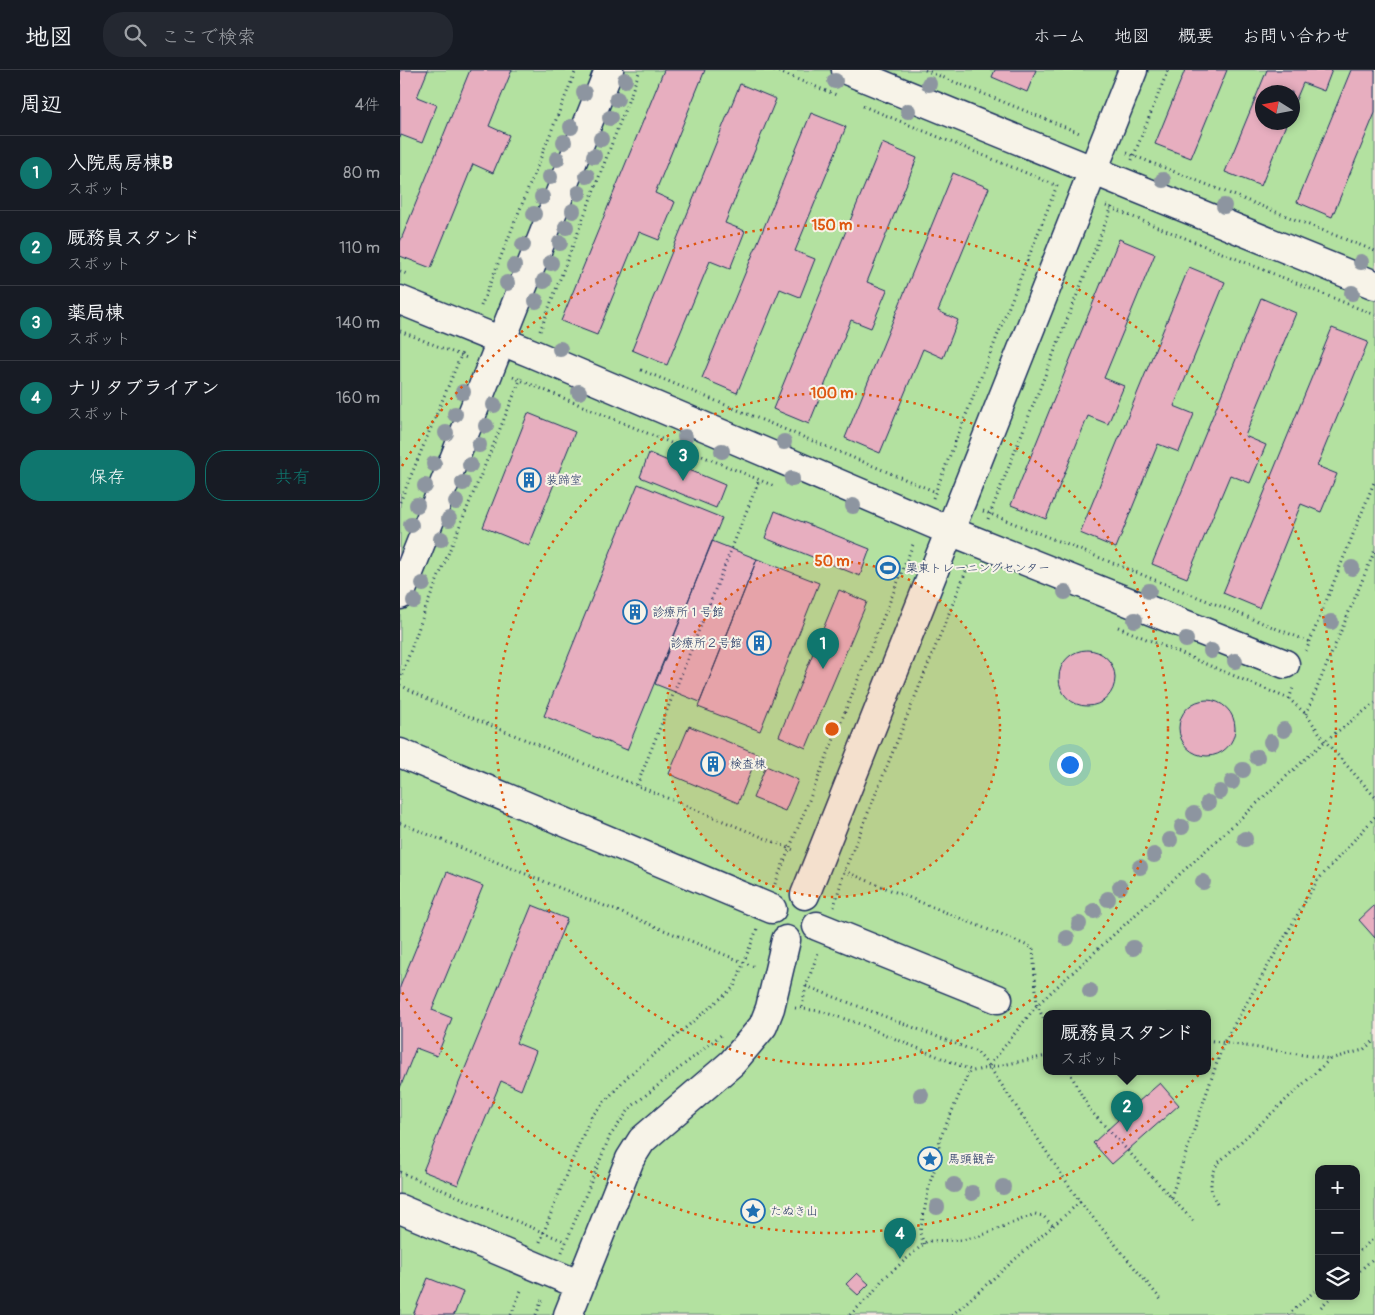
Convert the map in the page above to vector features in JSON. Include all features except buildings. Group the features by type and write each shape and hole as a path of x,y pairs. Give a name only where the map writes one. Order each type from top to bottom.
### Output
{"lane":[{"path":"400,595 609,70"},
{"path":"846,70 1091,172 1375,285"},
{"path":"805,895 1091,172 1091,138 1133,70"},
{"path":"400,300 476,317 505,328 924,520 1285,664"},
{"path":"400,753 769,908"},
{"path":"797,893 805,895 815,905 818,912 817,926 813,932 801,940 786,940 775,930 769,908 782,897 797,893"},
{"path":"817,926 998,999"},
{"path":"568,1315 630,1159 642,1140 732,1063 762,1026 770,1008 786,940"},
{"path":"400,1210 580,1285"}],"path":[{"path":"400,502 576,70"},
{"path":"925,70 1375,251"},
{"path":"1083,124 1091,138"},
{"path":"511,1315 530,1263 591,1117 626,1078 734,987 769,908 789,848 936,492 1066,161 1091,138"},
{"path":"400,271 418,279"},
{"path":"472,302 476,317"},
{"path":"476,317 505,328 550,332"},
{"path":"632,367 961,503 1310,642 1375,480"},
{"path":"637,785 759,480"},
{"path":"1306,714 1375,550"},
{"path":"400,685 434,702 1033,948 1037,1005 1043,1018"},
{"path":"1289,699 1306,714 1324,741 1375,797"},
{"path":"989,1066 1037,1005 1324,741 1375,703"},
{"path":"1171,1197 1224,1042 1317,881 1375,817"},
{"path":"400,823 744,963 977,1052 989,1066 1080,1202 1163,1302"},
{"path":"1211,1040 1330,1058 1363,1050 1375,1040"},
{"path":"989,1066 1043,1057"},
{"path":"1217,1204 1210,1192 1210,1178 1217,1164 1330,1058"},
{"path":"924,1244 920,1233 930,1182 939,1157 939,1141 970,1070"},
{"path":"1071,1075 1089,1109 1195,1223"},
{"path":"400,1172 566,1242"},
{"path":"952,1315 1080,1202"},
{"path":"850,1315 871,1296 882,1280 924,1244 934,1240 962,1240 980,1236 1036,1214 1043,1216 1053,1226"},
{"path":"1360,1250 1375,1237"},
{"path":"1360,1270 1375,1257"},
{"path":"1288,1315 1315,1291"},
{"path":"1321,1307 1328,1300"}],"green space":[{"name":"栗東トレーニングセンター","path":"400,70 1375,70 1375,1315 400,1315"}],"place":[{"name":"装蹄室","path":"529,480"},
{"name":"薬局棟","path":"683,481"},
{"name":"栗東トレーニングセンター","path":"888,568"},
{"name":"診療所１号館","path":"635,612"},
{"name":"診療所２号館","path":"759,643"},
{"name":"入院馬房棟B","path":"823,669"},
{"name":"検査棟","path":"713,764"},
{"name":"厩務員スタンド","path":"1127,1132"},
{"name":"馬頭観音","path":"930,1159"},
{"name":"たぬき山","path":"753,1211"},
{"name":"ナリタブライアン","path":"900,1259"}]}
